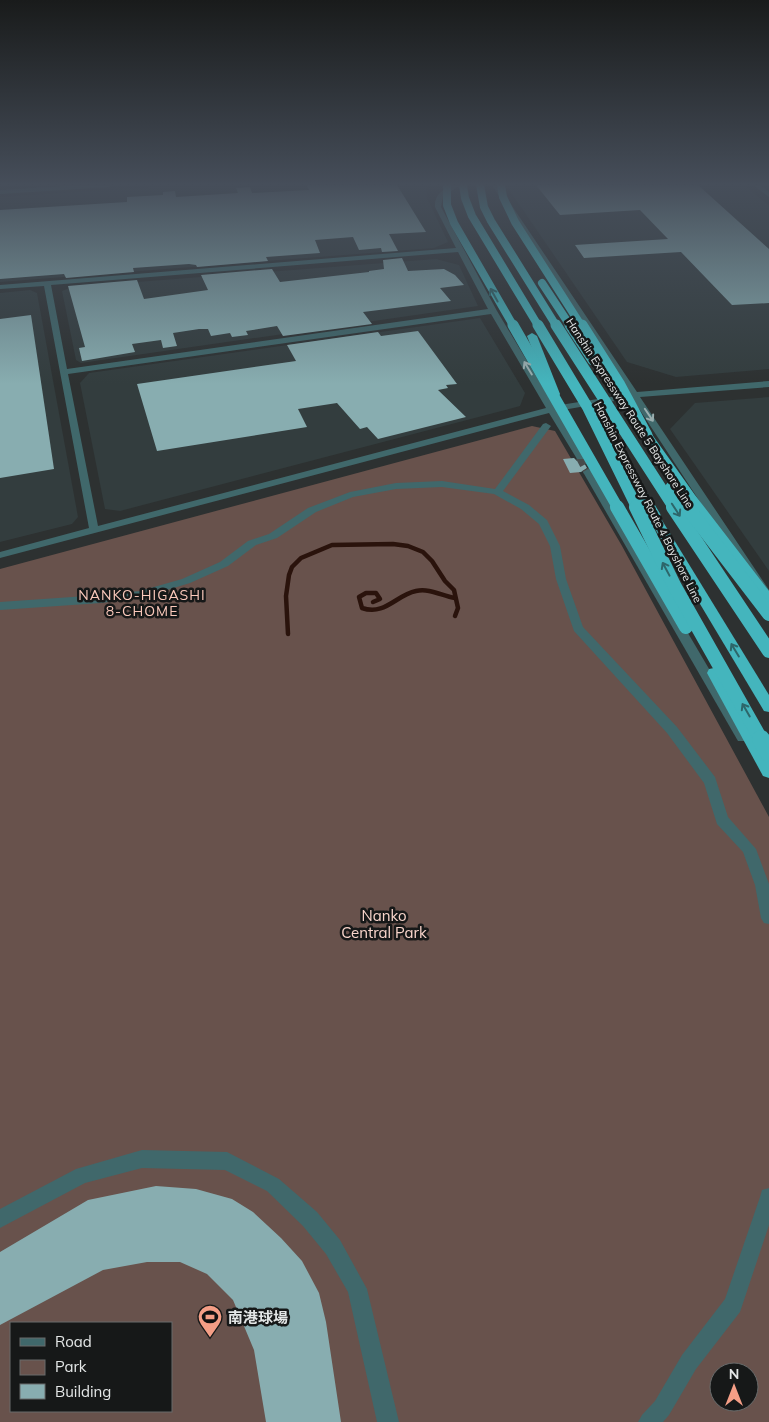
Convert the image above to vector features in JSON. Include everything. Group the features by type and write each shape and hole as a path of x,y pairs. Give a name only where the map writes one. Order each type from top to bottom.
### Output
{"highway":[{"path":"470,251 556,406 714,673 769,772"},
{"name":"Hanshin Expressway Route 4 Bayshore Line","path":"493,251 588,408 616,462 675,587 769,753"},
{"path":"497,251 769,707"},
{"name":"Hanshin Expressway Route 5 Bayshore Line","path":"510,251 612,414 769,651"},
{"name":"Hanshin Expressway Route 4 Bayshore Line","path":"514,251 617,413 650,460 769,614"},
{"path":"520,251 610,385 691,498 769,599"},
{"path":"534,251 620,385 646,435"},
{"path":"528,328 556,406"}],"street":[{"path":"0,287 444,251"},
{"path":"462,251 494,311 556,406 580,457"},
{"path":"540,251 769,599"},
{"path":"46,284 94,530"},
{"path":"64,372 494,311"},
{"path":"0,555 556,406 636,395 769,384"},
{"path":"497,492 546,426"},
{"path":"588,472 701,668 769,780"},
{"path":"0,606 133,595 186,581 224,564 252,543 273,536 312,510 350,495 396,486 442,484 472,486 497,492 525,507 543,522 555,546 561,579 578,628 672,730 710,781 722,820 749,848 762,885 769,918"},
{"path":"0,1219 82,1175 142,1159 195,1159 227,1162 273,1185 310,1219 333,1247 357,1288 388,1422"},
{"path":"649,1422 662,1408 689,1362 733,1305 769,1197"}],"shaded area":[{"path":"0,251 391,251 0,282"},
{"path":"551,251 769,251 769,369 676,377 627,362"},
{"path":"436,259 459,265 478,306 81,363 76,360 62,291 72,287"},
{"path":"30,290 37,293 78,517 72,524 0,542 0,293"},
{"path":"480,318 525,393 520,406 120,511 105,509 80,383 89,373"},
{"path":"769,397 769,571 670,429 695,403"}],"green space":[{"name":"Nanko Central Park","path":"532,426 555,431 622,546 769,817 769,1422 0,1422 0,569"}],"building":[{"path":"0,251 319,251 320,253 266,257 268,261 197,267 196,265 189,264 133,268 134,272 66,278 64,274 0,279"},
{"path":"579,251 769,251 769,303 732,305 681,252 584,258"},
{"path":"402,258 408,271 444,269 455,275 464,285 440,288 451,301 363,312 372,324 283,336 277,326 246,331 248,335 232,337 230,333 211,336 208,329 199,329 173,333 177,346 163,348 161,340 132,344 135,352 82,361 79,348 85,347 68,286 137,280 144,299 208,290 201,275 272,269 280,282 369,272 384,269 383,260"},
{"path":"31,315 54,469 0,478 0,319"},
{"path":"418,331 457,384 446,385 448,388 438,390 466,417 378,439 367,427 360,429 337,403 298,409 307,427 157,451 137,384 296,361 287,345 378,332 381,336"},
{"path":"574,458 577,461 583,461 587,468 581,472 570,473 563,459"},
{"path":"156,1186 196,1189 232,1199 253,1212 302,1261 319,1293 326,1322 341,1422 266,1422 254,1350 233,1300 207,1274 180,1262 147,1262 103,1270 0,1325 0,1252 88,1200"}],"waterway":[{"path":"288,634 286,596 292,567 301,558 332,545 393,544 408,546 423,552 454,590 458,608 455,616"},
{"path":"373,602 380,599 376,593 366,593 359,597 362,608 370,610 384,607 402,596 421,590 455,598"}],"tunnel":[{"path":"580,457 588,472"}],"place":[{"name":"南港球場","path":"210,1338"}],"district":[{"name":"NANKO-HIGASHI 8-CHOME","path":"142,604"}]}
